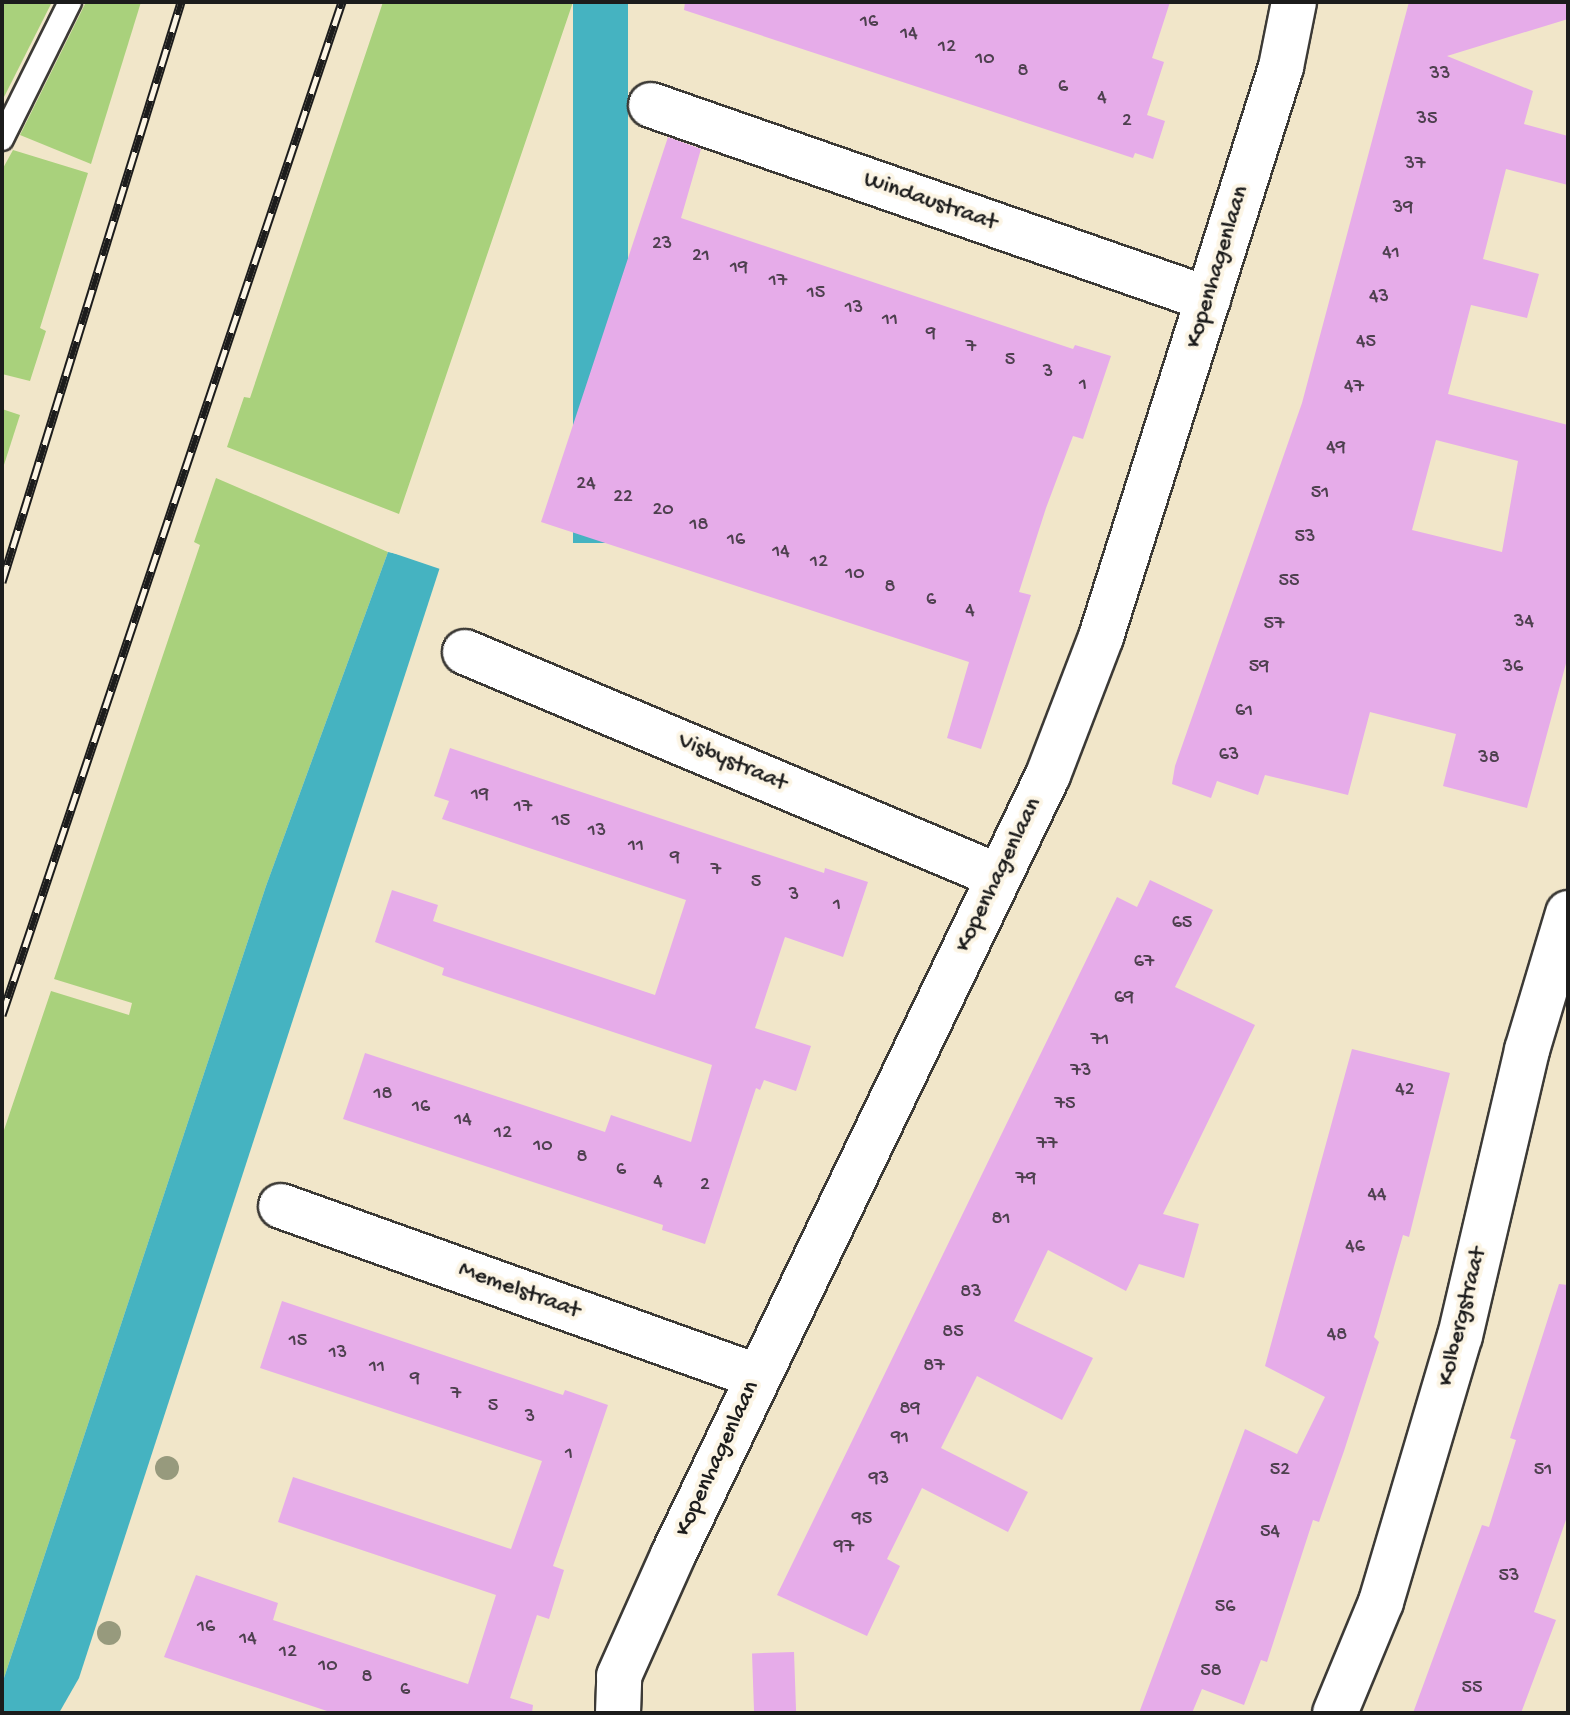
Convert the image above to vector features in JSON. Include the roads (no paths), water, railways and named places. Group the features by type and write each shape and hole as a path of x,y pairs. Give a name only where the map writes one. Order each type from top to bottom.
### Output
{"street":[{"name":"Kopenhagenlaan","path":"618,1713 619,1676 756,1376 1036,803 1101,637 1281,67 1294,2"},
{"name":"Windaustraat","path":"651,105 1208,299"},
{"name":"Visbystraat","path":"465,652 998,876"},
{"name":"Kolbergstraat","path":"1335,1713 1381,1602 1456,1350 1527,1050 1568,913"},
{"name":"Memelstraat","path":"281,1206 756,1376"}],"lane":[{"path":"2,139 70,2"}],"water":[{"path":"573,2 628,2 628,543 573,543"},
{"path":"388,552 441,564 79,1678 59,1713 2,1713 2,1684 266,886"}],"railway":[{"path":"2,582 181,2"},
{"path":"2,1015 342,2"}]}
